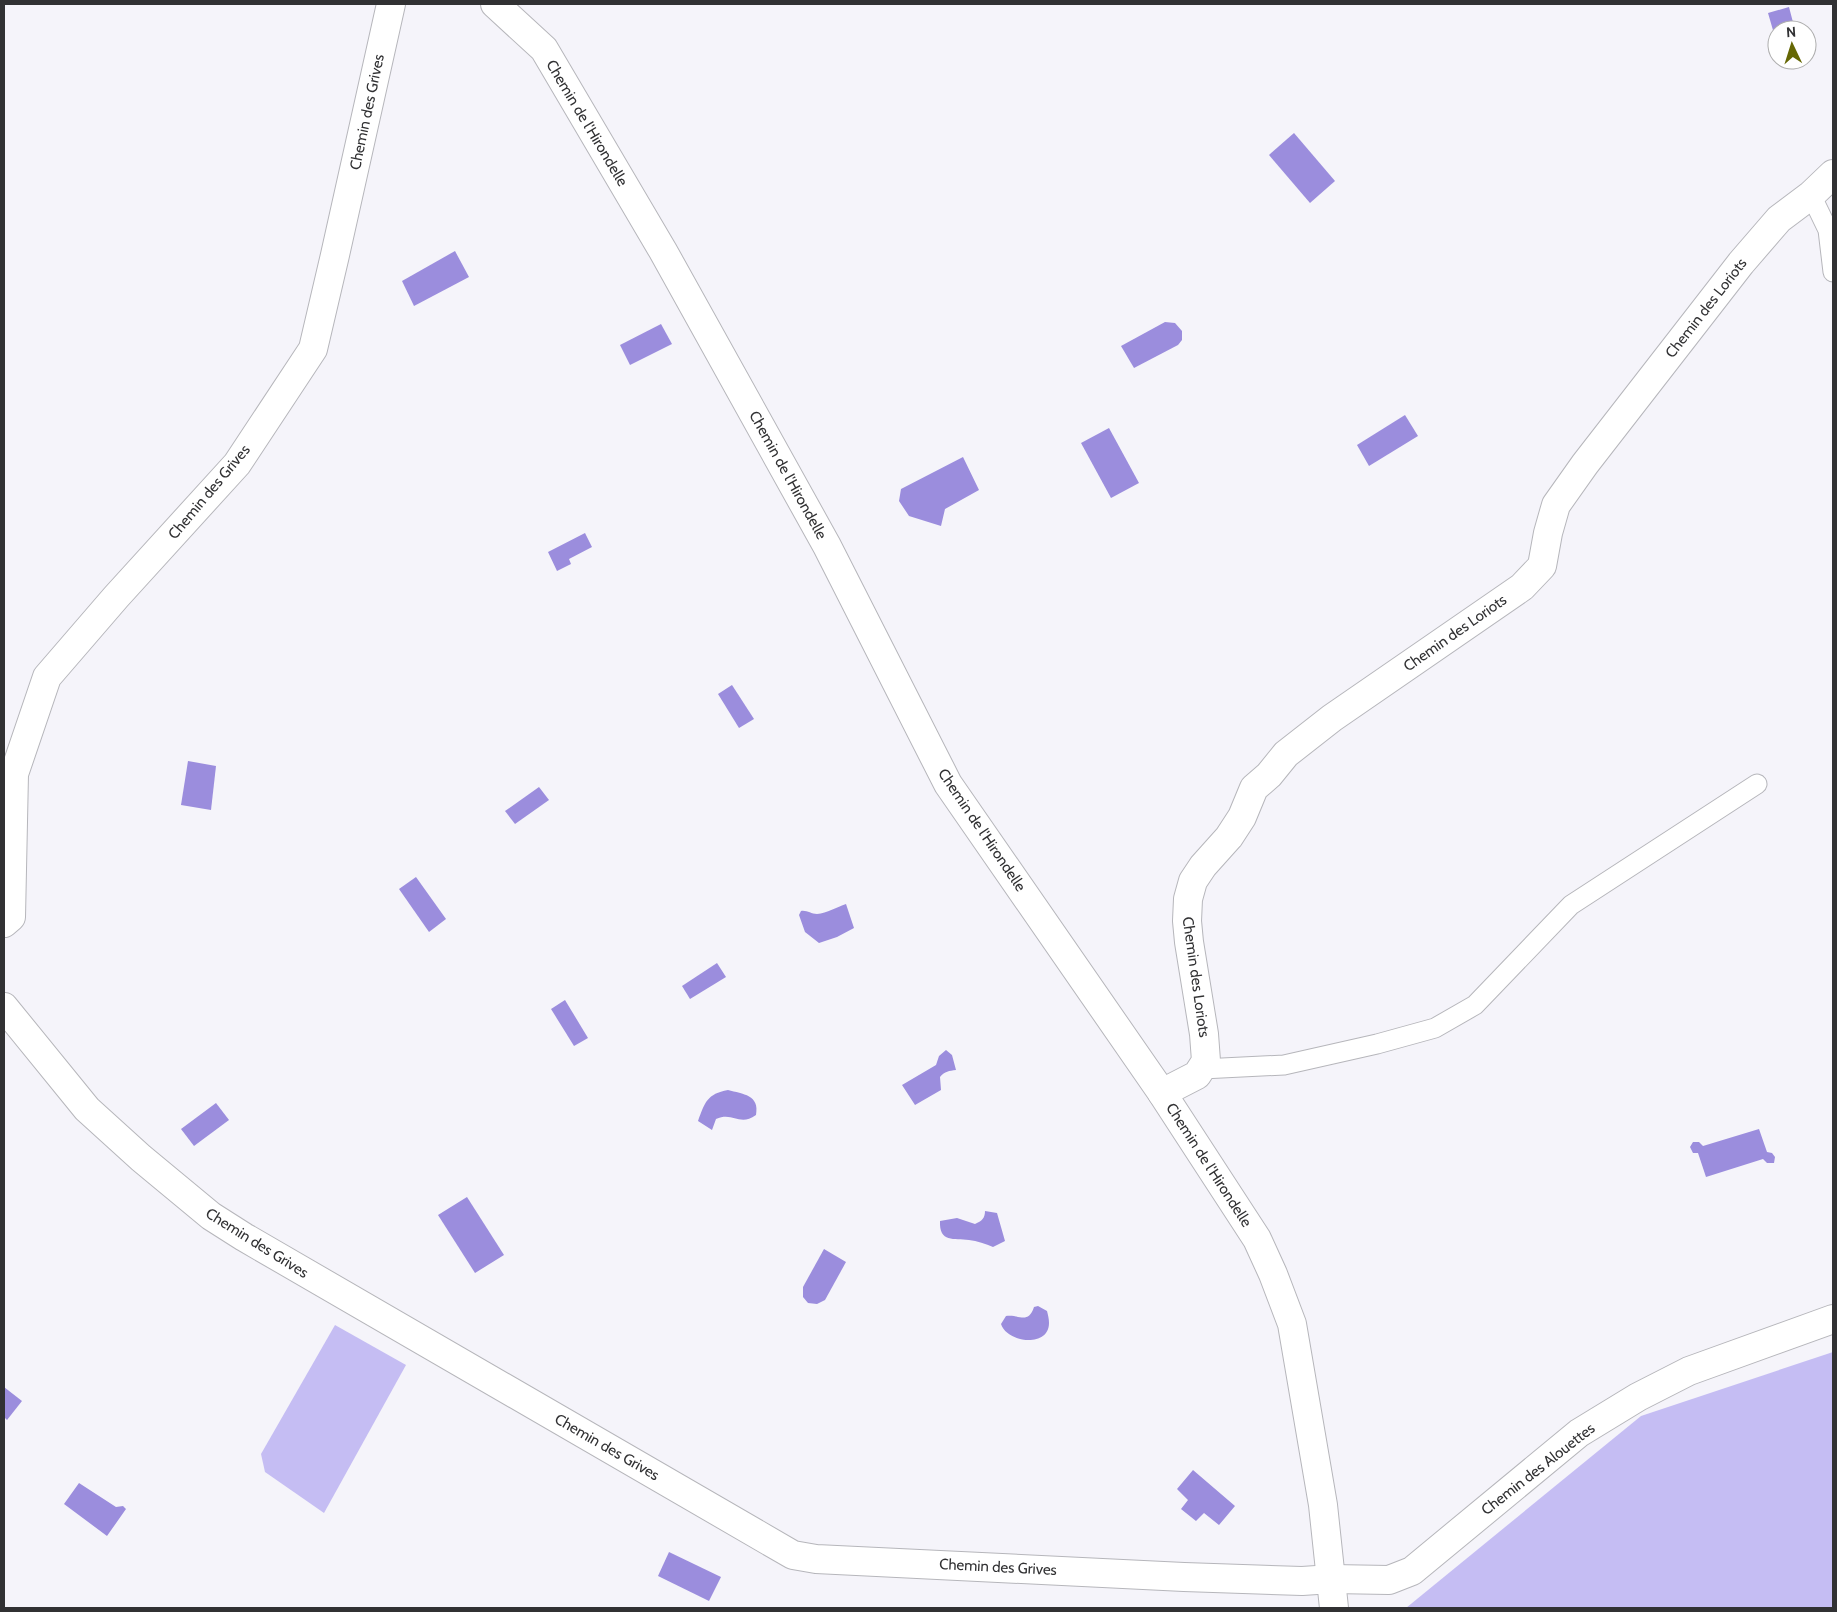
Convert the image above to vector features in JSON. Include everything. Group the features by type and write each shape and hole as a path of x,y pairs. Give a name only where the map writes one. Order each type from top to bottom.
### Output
{"street":[{"name":"Chemin des Grives","path":"4,923 11,917 14,774 46,677 237,464 313,349 391,4"},
{"name":"Chemin de l'Hirondelle","path":"495,4 544,50 662,251 827,546 948,784 1162,1094 1257,1239 1292,1324 1323,1505 1334,1608"},
{"name":"Chemin des Loriots","path":"1202,1069 1206,1061 1206,1047 1189,942 1187,921 1188,899 1193,881 1203,866 1229,837 1242,817 1254,788 1286,754 1332,718 1522,587 1542,566 1548,533 1556,505 1585,464 1741,263 1780,219 1811,195 1833,174"},
{"name":"Chemin des Grives","path":"4,1007 87,1109 141,1158 211,1216 252,1242 793,1555 816,1559 1184,1577 1302,1581 1332,1579"},
{"path":"1162,1094 1196,1075 1202,1069"},
{"name":"Chemin des Alouettes","path":"1332,1579 1389,1580 1412,1571 1579,1433 1638,1397 1689,1371 1833,1318"}],"lane":[{"path":"1811,195 1828,230 1833,272"},
{"path":"1202,1069 1284,1065 1377,1044 1435,1028 1475,1005 1571,905 1757,784"}],"shaded area":[{"path":"1789,7 1792,20 1770,20 1768,13"},
{"path":"1294,133 1335,181 1310,203 1269,155"},
{"path":"455,251 469,277 414,306 402,281"},
{"path":"1165,322 1175,323 1182,331 1182,340 1178,345 1134,368 1121,346"},
{"path":"661,324 672,344 630,365 620,345"},
{"path":"1405,415 1418,436 1369,466 1357,445"},
{"path":"1109,428 1139,483 1111,498 1081,443"},
{"path":"963,457 979,490 945,509 941,526 909,516 899,501 901,489"},
{"path":"585,533 592,547 569,559 571,564 557,571 548,552"},
{"path":"732,685 754,719 739,728 718,694"},
{"path":"188,761 216,766 211,810 181,805"},
{"path":"539,787 549,800 515,824 505,811"},
{"path":"416,877 446,919 429,932 399,889"},
{"path":"846,904 854,928 837,937 819,943 805,932 799,915 801,911 817,914"},
{"path":"717,963 726,977 690,999 682,986"},
{"path":"565,1000 588,1038 574,1046 551,1009"},
{"path":"946,1050 952,1055 956,1070 945,1072 940,1077 941,1090 915,1105 902,1085 936,1065 939,1056"},
{"path":"728,1090 745,1094 753,1099 757,1108 756,1115 745,1120 727,1117 716,1119 712,1130 698,1121 708,1100 715,1094"},
{"path":"216,1103 229,1120 194,1146 181,1129"},
{"path":"1759,1129 1767,1152 1772,1153 1775,1157 1774,1163 1767,1163 1763,1159 1706,1177 1698,1153 1693,1153 1690,1147 1693,1142 1699,1142 1703,1146"},
{"path":"467,1197 504,1255 475,1273 438,1215"},
{"path":"985,1211 997,1213 1005,1241 993,1247 972,1240 949,1238 942,1233 940,1221 957,1218 975,1224 983,1219"},
{"path":"824,1249 846,1262 825,1300 817,1304 808,1303 803,1297 803,1287"},
{"path":"1038,1306 1047,1311 1049,1318 1047,1331 1042,1336 1035,1339 1019,1339 1005,1330 1001,1324 1006,1316 1023,1318 1029,1316 1034,1307"},
{"path":"335,1325 406,1365 324,1513 265,1472 261,1454"},
{"path":"1833,1352 1833,1608 1406,1608 1641,1416"},
{"path":"4,1387 22,1401 7,1420 4,1417"},
{"path":"1193,1470 1235,1506 1219,1525 1204,1513 1196,1521 1181,1509 1188,1500 1177,1489"},
{"path":"79,1483 116,1507 123,1506 126,1509 107,1536 64,1504"},
{"path":"669,1552 721,1577 709,1601 658,1576"}]}
